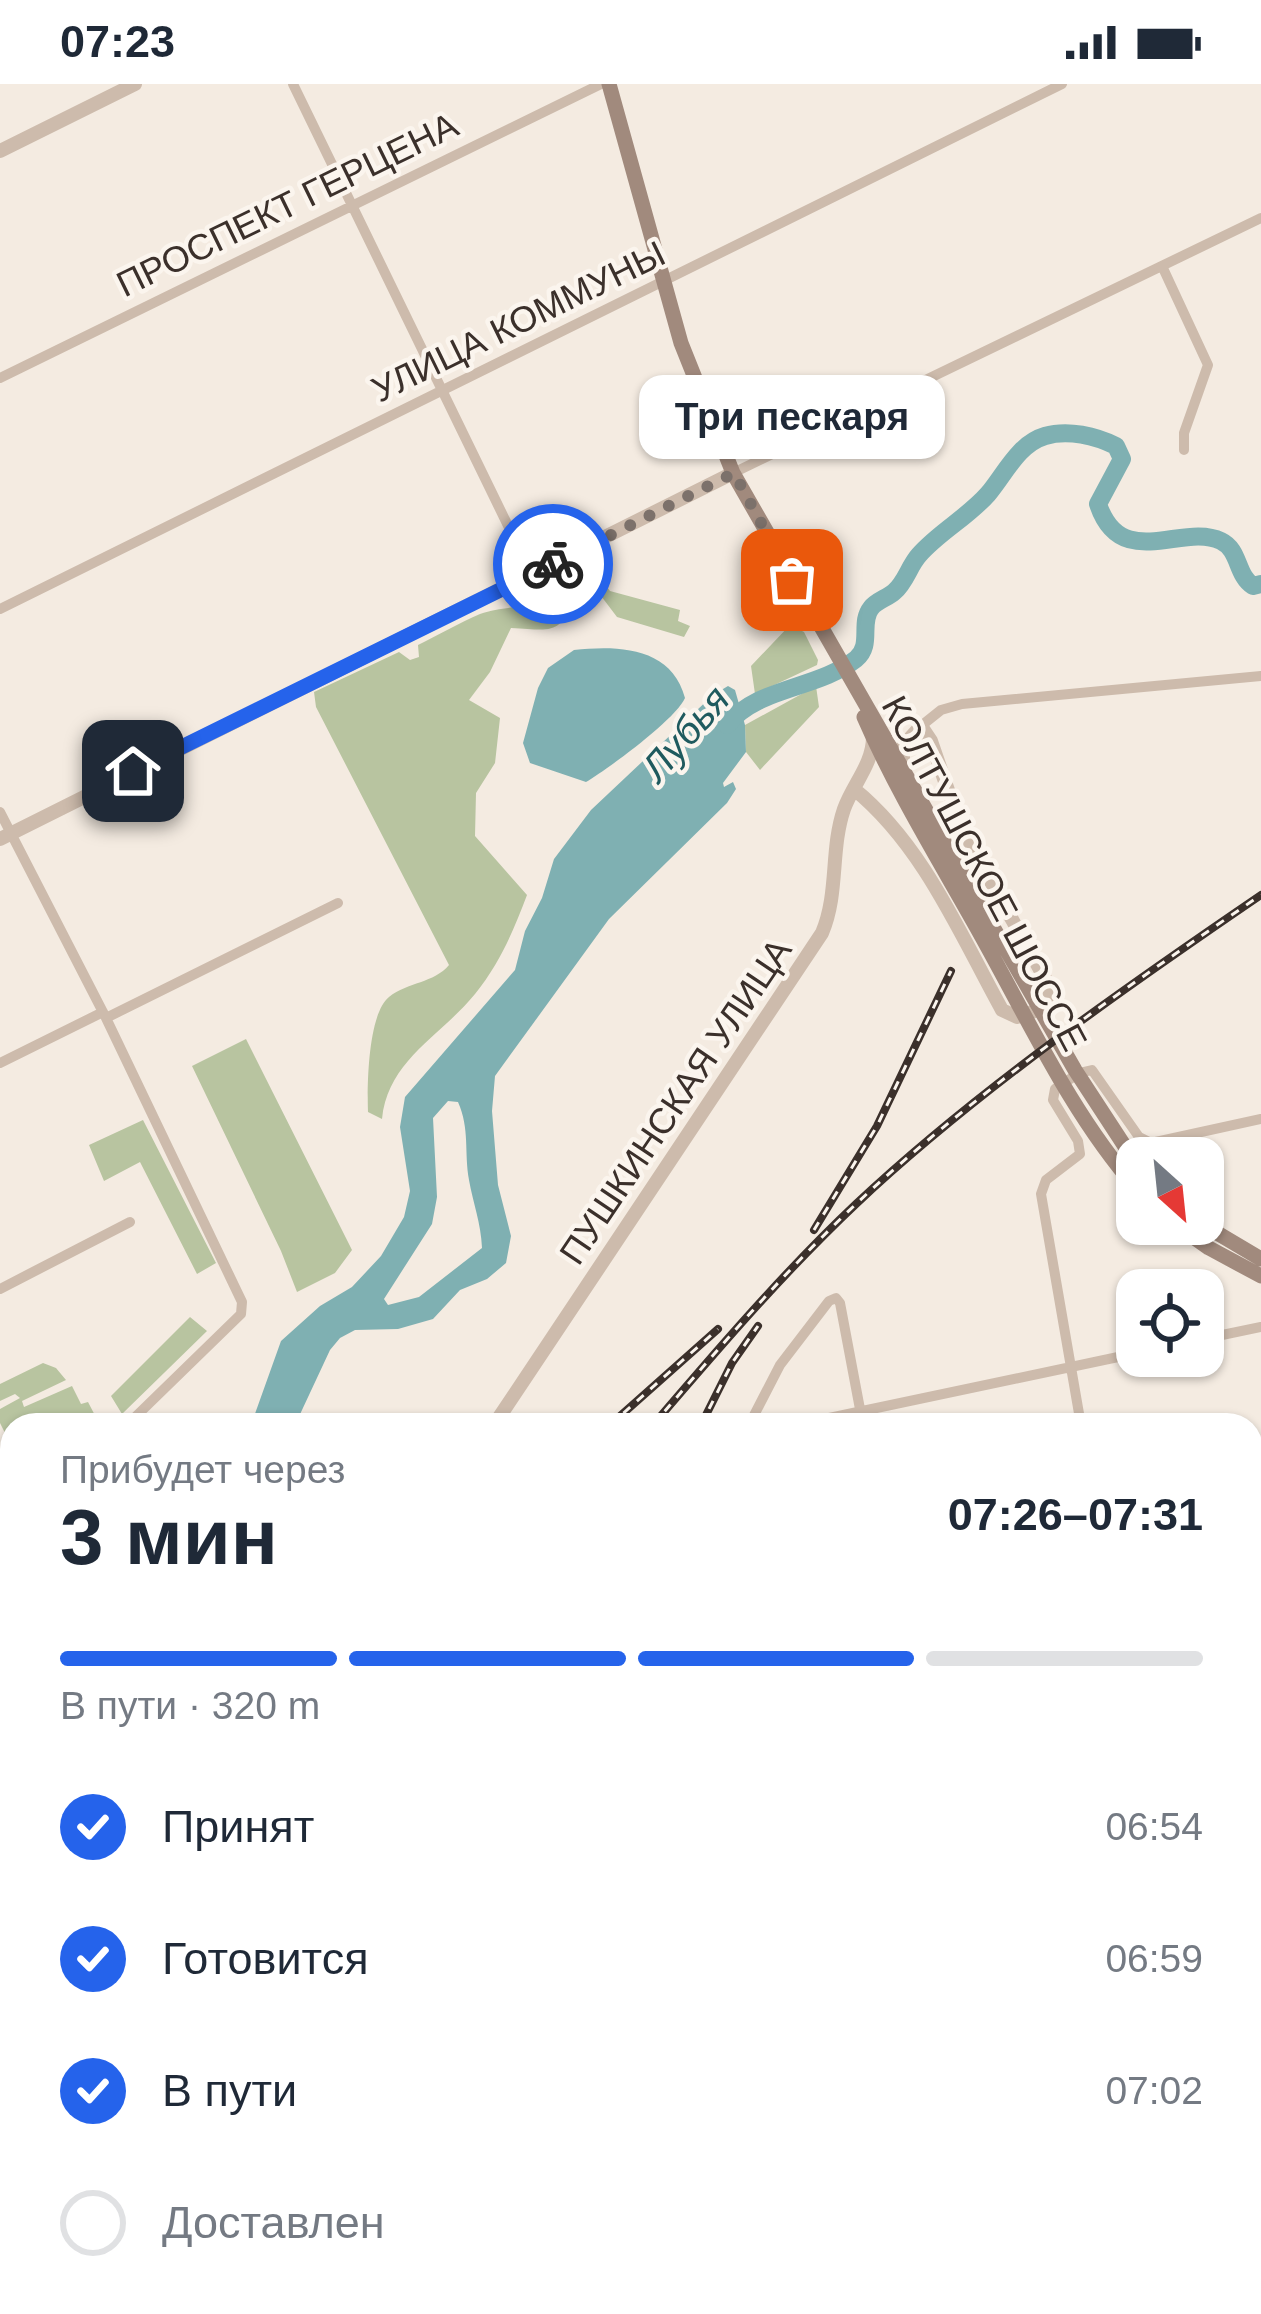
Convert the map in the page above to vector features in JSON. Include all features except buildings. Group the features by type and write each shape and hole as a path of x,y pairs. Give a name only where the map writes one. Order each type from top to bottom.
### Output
{"main road":[{"path":"605,84 700,396 734,473"},
{"name":"КОЛТУШСКОЕ ШОССЕ","path":"734,473 878,735 1119,1137"},
{"name":"КОЛТУШСКОЕ ШОССЕ","path":"902,773 1060,1078 1116,1162"},
{"path":"1224,1237 1261,1258"},
{"path":"1204,1245 1261,1276"}],"street":[{"path":"0,151 135,84"},
{"path":"293,84 532,574"},
{"name":"ПРОСПЕКТ ГЕРЦЕНА","path":"0,378 605,84"},
{"name":"УЛИЦА КОММУНЫ","path":"0,609 1062,84"},
{"path":"5,836 734,473 1261,218"},
{"path":"1162,266 1211,369 1184,434 1184,450"},
{"path":"921,726 931,741 961,828 1047,982 1049,994 1044,1004 1017,1017 1002,1010 918,861 854,789 870,772 902,773 903,746 921,726 941,710 962,704 1261,676"},
{"path":"878,735 898,736 921,726"},
{"name":"ПУШКИНСКАЯ УЛИЦА","path":"502,1413 822,933 833,902 841,820 878,735"},
{"path":"0,812 5,836 104,1015 237,1288 241,1314 140,1413"},
{"path":"0,1063 338,903"},
{"path":"1079,1413 1041,1194 1046,1180 1077,1160 1080,1147 1053,1094 1086,1070 1097,1074 1139,1137 1151,1143 1261,1119"},
{"path":"0,1288 130,1222"},
{"path":"755,1413 780,1365 836,1298 861,1413"},
{"path":"1224,1335 1261,1327"},
{"path":"844,1413 1116,1357"}],"green space":[{"path":"551,571 568,601 578,597 571,610 552,628 511,628 490,672 469,700 500,718 495,763 476,793 475,836 527,895 492,971 405,1065 386,1098 382,1119 368,1112 368,1100 370,1051 382,1006 396,992 449,965 316,707 314,692 399,652 410,660 419,657 418,645 480,614 534,600 548,586 544,575"},
{"path":"604,583 610,591 680,610 678,621 690,626 684,637 617,617 595,588"},
{"path":"790,625 804,632 817,665 755,694 751,666"},
{"path":"816,686 819,707 760,770 746,752 745,725"},
{"path":"246,1039 352,1250 335,1273 297,1292 192,1066"},
{"path":"143,1120 216,1263 197,1274 140,1162 104,1181 89,1145"},
{"path":"190,1317 207,1331 123,1413 111,1396"},
{"path":"43,1363 56,1368 66,1380 22,1401 24,1407 72,1386 81,1404 88,1402 94,1413 0,1413 20,1398 15,1394 0,1401 0,1384"}],"water":[{"path":"608,648 656,659 678,681 685,698 656,730 586,782 530,763 523,743 548,668 574,650"},
{"path":"728,686 735,690 745,725 746,752 723,783 724,787 733,782 736,789 609,919 495,1076 492,1111 498,1185 511,1236 506,1263 487,1279 460,1290 433,1319 398,1329 355,1330 340,1338 301,1413 255,1413 281,1341 320,1306 352,1287 381,1256 404,1217 410,1191 400,1127 405,1097 515,970 554,859 591,810 713,695","holes":["448,1101 458,1102 482,1248 419,1297 388,1305 384,1299 432,1224 437,1197 433,1118"]}],"waterway":[{"name":"Лубья","path":"727,725 754,703 824,677 856,659 864,647 871,608 898,588 916,559 988,494 1020,453 1045,436 1082,435 1116,446 1122,459 1098,504 1108,525 1122,536 1137,541 1189,537 1221,541 1232,550 1248,581 1253,586 1261,584"}],"railway":[{"path":"663,1413 803,1257 902,1162 1052,1042 1261,895"},
{"path":"814,1230 877,1126 951,971"},
{"path":"707,1413 732,1363 758,1326"},
{"path":"624,1413 718,1329"}],"way so far":[{"path":"553,564 734,473 792,580"}],"place":[{"name":"Три пескаря","path":"792,580"}],"route":[{"path":"133,771 553,564"}]}
